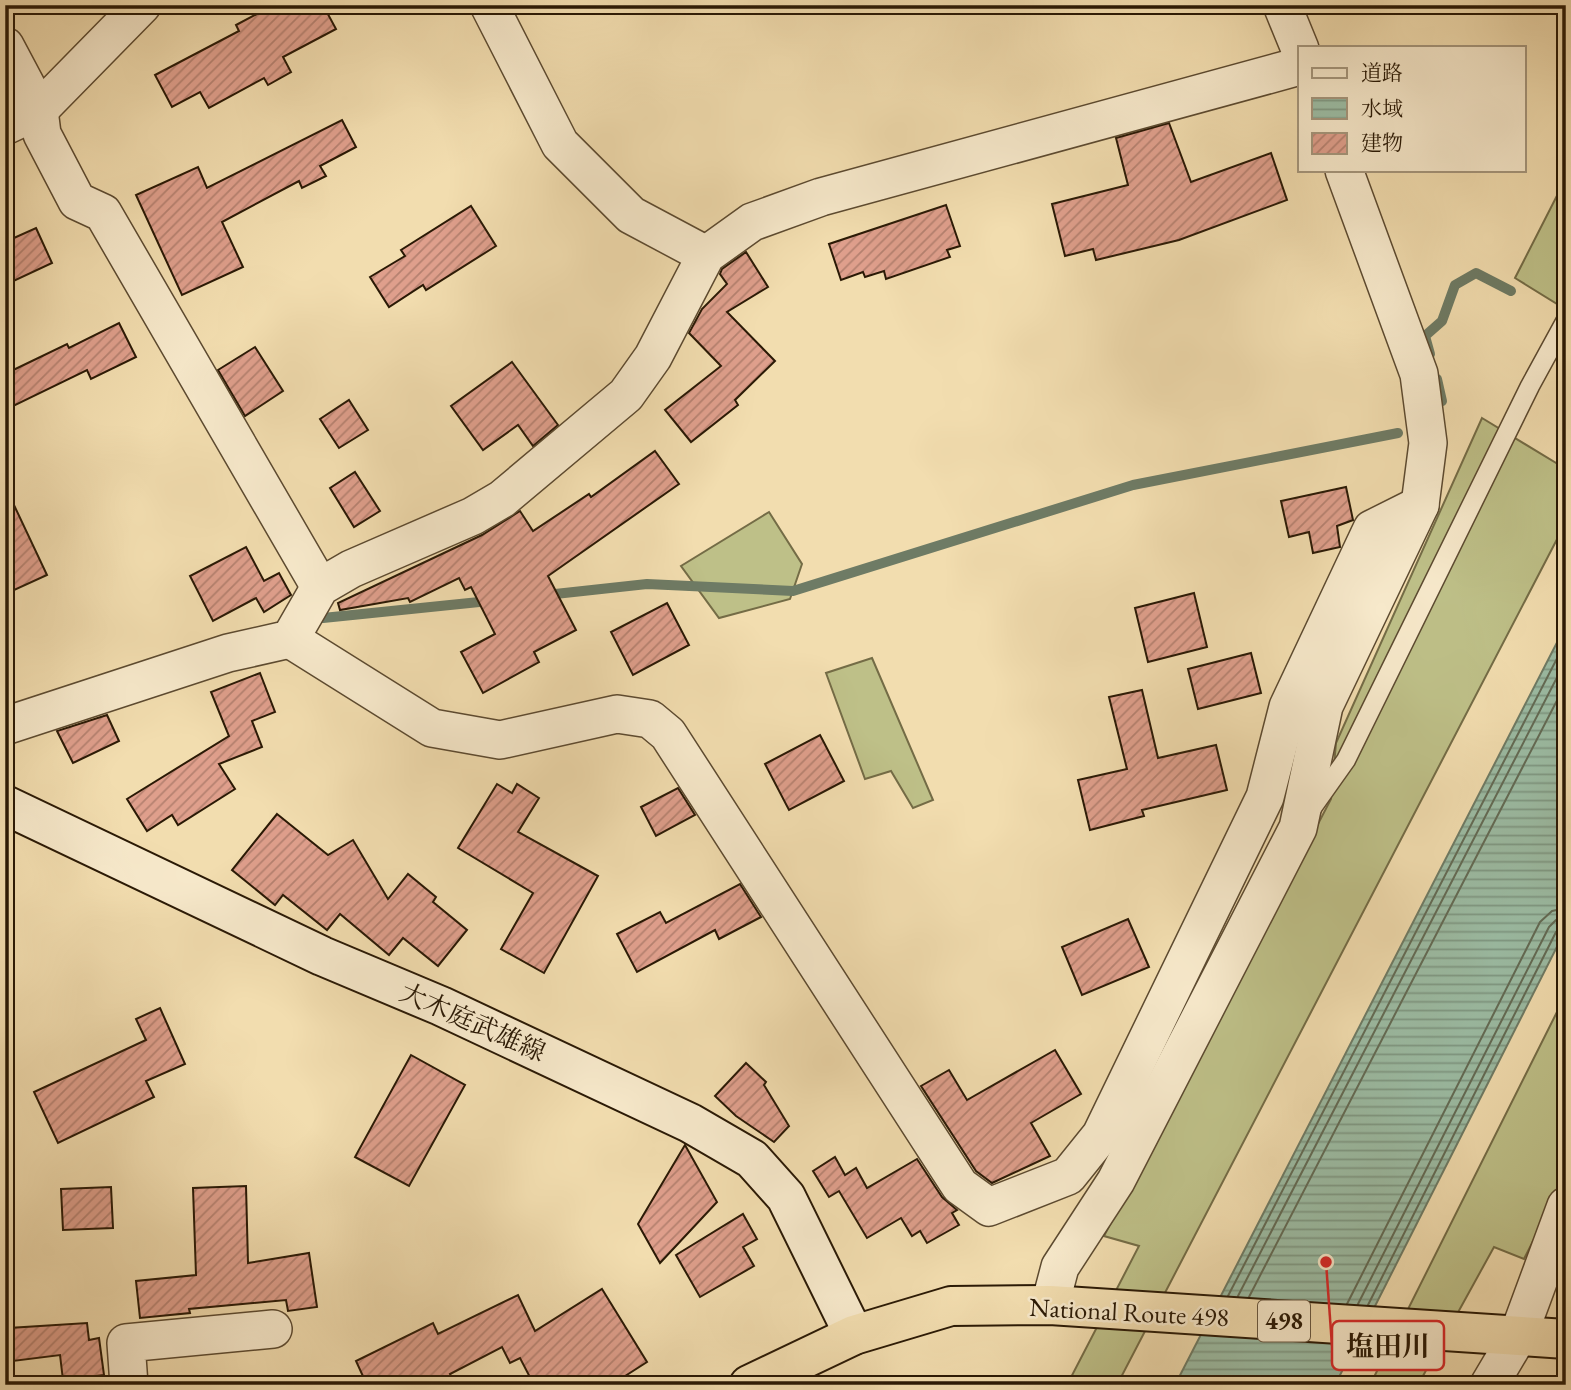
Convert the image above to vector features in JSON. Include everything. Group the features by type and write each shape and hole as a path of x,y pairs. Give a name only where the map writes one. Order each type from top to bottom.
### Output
{"highway":[{"name":"National Route 498","path":"749,1385 854,1335 951,1306 1050,1305 1566,1339"}],"main road":[{"name":"大木庭武雄線","path":"5,806 309,950 441,1006 691,1123 752,1159 786,1197 854,1335"}],"street":[{"path":"5,126 39,110 142,5"},
{"path":"489,5 560,144 631,215 706,254"},
{"path":"1282,5 1299,46"},
{"path":"5,46 39,110 42,134 77,201 103,213 320,587"},
{"path":"290,639 320,587 351,569 473,516 502,499 626,395 653,357 706,254 752,222 821,197 1298,67"},
{"path":"1050,1305 1060,1267 1116,1181 1298,828 1324,706 1420,505 1428,443 1419,374 1345,172"},
{"path":"5,726 228,653 290,639 432,728 500,740 617,714 650,719 668,734 960,1186 989,1207 1068,1176 1101,1135 1265,797 1288,707 1372,529 1420,505"},
{"path":"1489,1385 1518,1336 1566,1206"},
{"path":"129,1385 126,1342 274,1329"}],"lane":[{"path":"1298,828 1346,760 1530,386 1566,320"}],"shaded area":[{"path":"1566,178 1566,298 1562,307 1515,278"},
{"path":"1482,418 1566,469 1566,522 1117,1385 1067,1385 1139,1246 1104,1236 1331,799 1336,743"},
{"path":"769,512 802,564 790,599 719,618 681,566"},
{"path":"872,658 933,800 913,808 891,771 865,779 826,673"},
{"path":"1566,994 1566,1176 1524,1259 1494,1247 1418,1385 1370,1385"}],"water":[{"path":"1566,625 1566,929 1335,1385 1175,1385"}],"building":[{"path":"274,5 323,5 336,29 283,57 291,72 268,85 264,78 209,108 200,92 172,107 155,75 239,31 236,25"},
{"path":"342,120 356,147 320,166 326,176 302,188 299,181 222,222 243,267 182,295 136,195 198,167 207,188"},
{"path":"1169,123 1191,182 1271,153 1287,200 1179,240 1096,260 1093,249 1065,256 1052,204 1128,185 1116,138"},
{"path":"946,205 960,246 947,250 950,257 886,279 884,271 865,277 863,272 841,280 829,244"},
{"path":"471,206 496,246 426,290 423,285 389,307 370,277 405,256 401,250"},
{"path":"36,228 52,263 5,285 5,242"},
{"path":"746,252 768,287 727,312 775,361 735,400 738,405 691,442 665,410 721,366 689,333 702,309 727,284 720,274 722,269"},
{"path":"119,323 136,357 91,379 87,370 5,410 5,374 67,344 69,348"},
{"path":"255,347 283,391 245,416 218,370"},
{"path":"512,362 558,425 533,446 518,425 483,450 451,406"},
{"path":"349,400 368,430 339,448 320,419"},
{"path":"655,451 679,484 548,576 576,630 534,652 539,662 483,693 461,652 495,634 471,587 465,590 459,578 410,602 408,598 340,610 338,603 482,535 520,511 533,531 589,494 591,497"},
{"path":"355,472 380,511 354,527 330,488"},
{"path":"5,486 47,575 12,591 5,577"},
{"path":"1346,487 1353,520 1337,526 1340,547 1313,553 1309,532 1289,537 1281,501"},
{"path":"246,547 264,581 279,573 291,595 264,612 256,598 213,621 190,576"},
{"path":"1194,593 1207,647 1148,662 1135,608"},
{"path":"667,603 689,645 633,675 611,632"},
{"path":"1251,653 1261,693 1198,709 1188,669"},
{"path":"260,673 275,712 252,721 262,747 219,764 235,789 178,825 172,815 147,831 127,799 229,736 211,692"},
{"path":"1142,690 1158,758 1216,745 1227,790 1142,810 1144,816 1090,830 1078,780 1127,769 1109,697"},
{"path":"107,715 119,741 73,763 57,731"},
{"path":"820,735 844,781 789,810 765,764"},
{"path":"497,784 512,793 517,784 539,798 518,832 598,876 544,973 501,949 533,893 458,848"},
{"path":"678,788 695,815 656,836 641,807"},
{"path":"277,814 328,855 353,840 388,899 408,874 436,897 433,902 467,930 438,966 403,938 389,955 340,914 327,930 283,895 275,905 232,870"},
{"path":"740,884 761,917 719,939 715,930 637,972 617,934 660,912 666,923"},
{"path":"1128,919 1149,967 1082,995 1062,947"},
{"path":"160,1008 185,1064 146,1081 154,1097 58,1143 34,1092 146,1040 136,1019"},
{"path":"1055,1050 1081,1094 1031,1123 1050,1156 992,1183 976,1171 921,1086 949,1070 967,1100"},
{"path":"411,1055 465,1085 409,1186 355,1157"},
{"path":"746,1063 766,1082 764,1085 789,1126 774,1142 736,1116 715,1096"},
{"path":"685,1145 717,1202 660,1263 638,1224"},
{"path":"835,1157 845,1175 856,1168 867,1188 917,1159 942,1197 957,1210 952,1213 959,1225 927,1243 920,1231 912,1236 901,1218 867,1238 839,1191 829,1197 813,1171"},
{"path":"246,1186 248,1263 309,1253 317,1307 288,1311 286,1300 189,1309 190,1313 140,1318 136,1281 196,1275 193,1188"},
{"path":"111,1187 113,1228 63,1230 61,1189"},
{"path":"743,1214 757,1239 743,1247 754,1266 700,1297 676,1255"},
{"path":"602,1289 647,1362 611,1385 534,1385 520,1358 510,1363 502,1347 450,1374 455,1385 367,1385 356,1361 433,1323 438,1334 518,1295 535,1331"},
{"path":"87,1323 89,1340 99,1338 104,1375 63,1380 60,1355 13,1361 9,1328"}],"waterway":[{"path":"1430,354 1425,336 1442,321 1455,285 1476,273 1511,291"},
{"path":"1437,379 1442,401"},
{"path":"546,595 647,584 793,591 1133,485 1398,433"},
{"path":"323,618 489,601"}],"place":[{"name":"塩田川","path":"1326,1262"}]}
